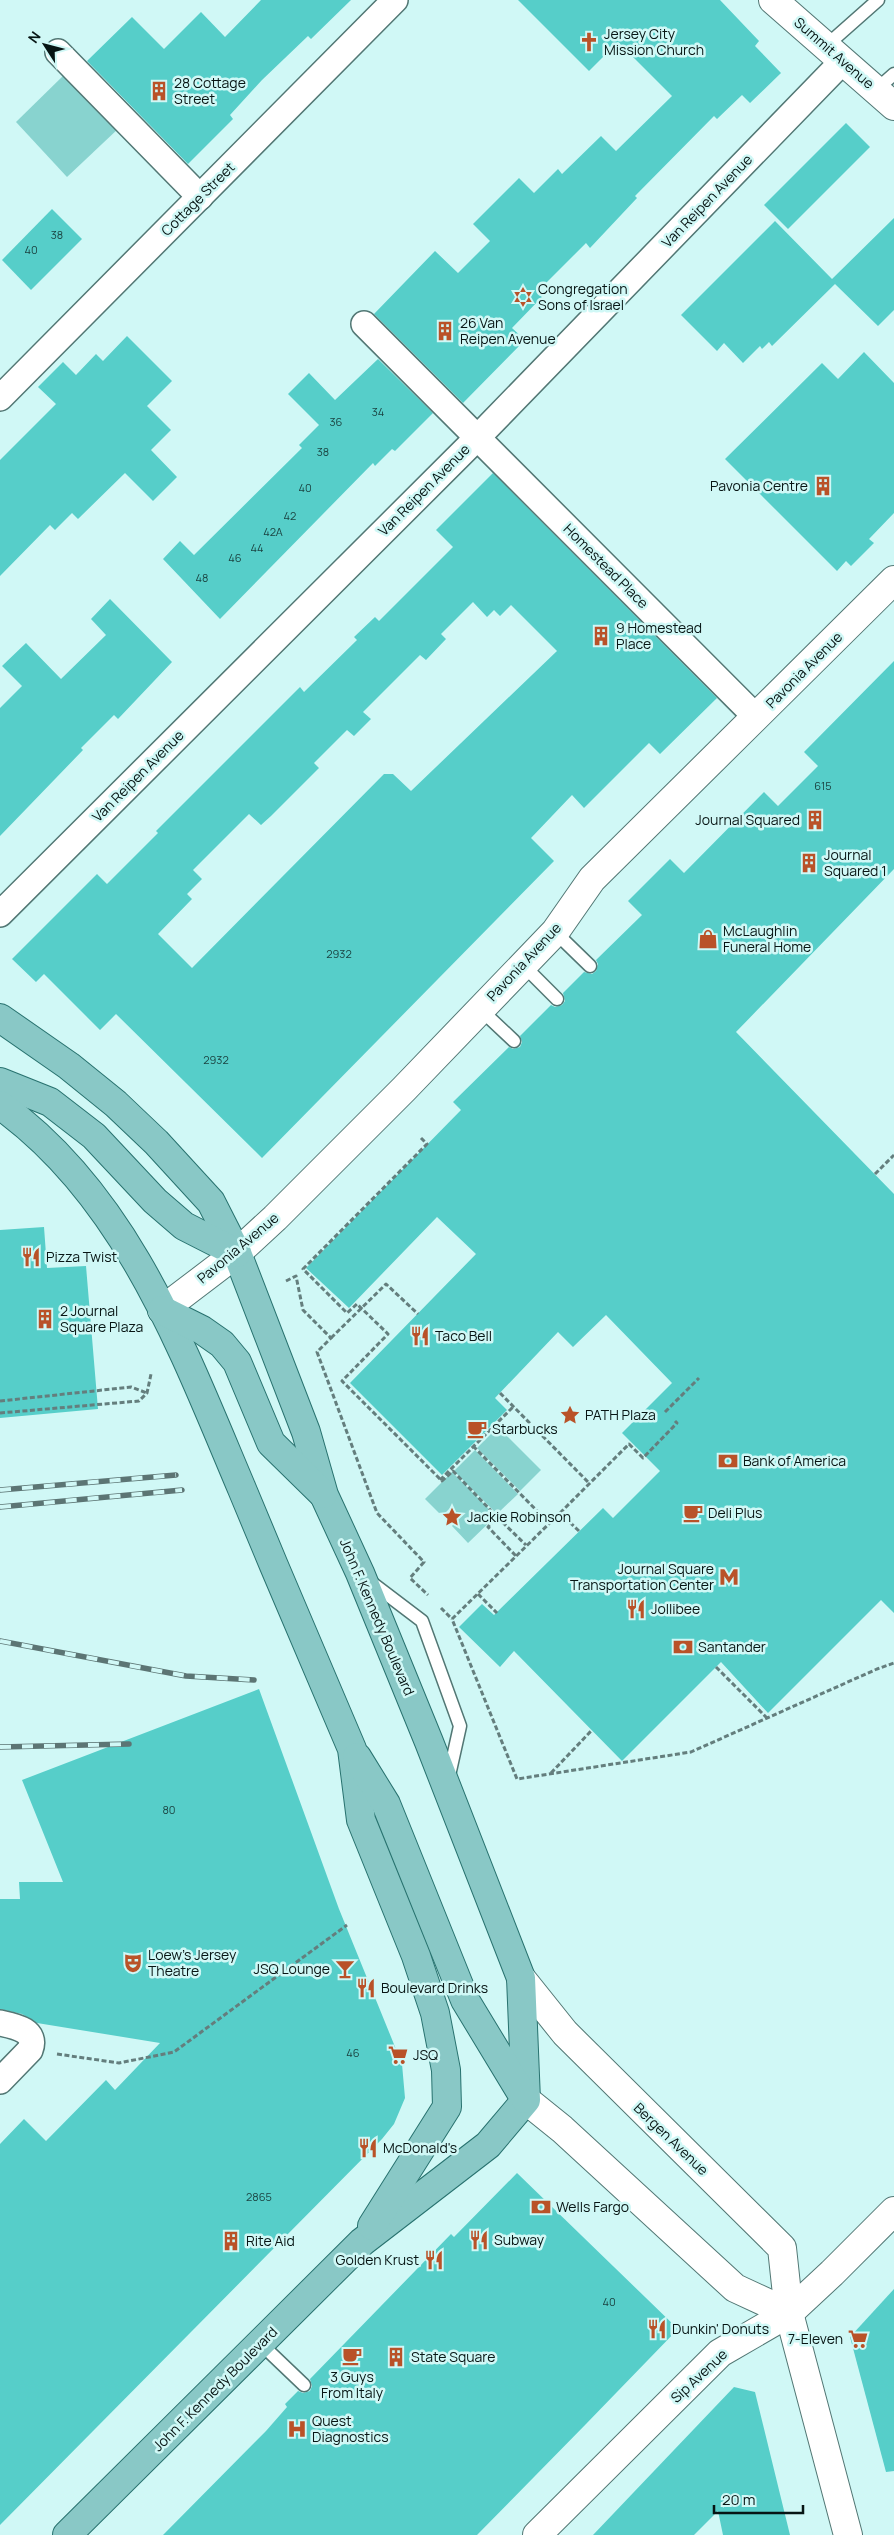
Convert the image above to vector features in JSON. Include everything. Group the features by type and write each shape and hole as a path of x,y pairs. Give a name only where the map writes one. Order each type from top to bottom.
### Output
{"main road":[{"name":"John F. Kennedy Boulevard","path":"0,1018 69,1066 116,1104 156,1142 211,1202 237,1252 306,1432 324,1495 360,1573 429,1742 446,1790 521,1978 526,2100 488,2145 362,2242 67,2535"},
{"path":"0,1082 50,1102 94,1136 155,1202 184,1226 237,1252"},
{"name":"John F. Kennedy Boulevard","path":"0,1105 19,1119 86,1186 138,1265 182,1347 352,1749 361,1820 416,1956 435,2013 446,2070 447,2107 362,2242"},
{"path":"162,1310 202,1330 222,1344 237,1362 272,1443 324,1495"},
{"path":"352,1749 386,1804 465,2000 526,2100"}],"street":[{"name":"Cottage Street","path":"0,398 395,0"},
{"name":"Summit Avenue","path":"773,0 835,53 888,90"},
{"path":"58,52 200,197"},
{"name":"Van Reipen Avenue","path":"0,914 478,437 835,53"},
{"name":"Homestead Place","path":"364,324 756,717"},
{"name":"Pavonia Avenue","path":"162,1310 237,1252 275,1218 404,1089 522,964 555,932 592,879 894,580"},
{"name":"Bergen Avenue","path":"521,1978 572,2040 782,2248 789,2313 848,2535"},
{"path":"0,2024 23,2029 32,2039 30,2050 0,2081"},
{"path":"526,2100 562,2129 735,2288 789,2313"},
{"name":"Sip Avenue","path":"537,2535 720,2353 789,2313 832,2274 894,2211"}],"lane":[{"path":"835,53 878,0"},
{"path":"555,932 590,966"},
{"path":"522,964 557,999"},
{"path":"480,1009 514,1041"},
{"path":"360,1573 422,1621 460,1726 446,1790"},
{"path":"260,2343 304,2385"}],"path":[{"path":"421,1138 427,1144 303,1269 347,1312 357,1304 388,1334 342,1381 440,1480"},
{"path":"875,1174 894,1155"},
{"path":"286,1282 296,1276 303,1310 331,1338"},
{"path":"418,1314 386,1284 318,1352 377,1512 424,1562 410,1578 431,1599"},
{"path":"0,1413 139,1401 147,1393 151,1374"},
{"path":"665,1412 699,1378"},
{"path":"0,1402 131,1387 147,1393"},
{"path":"500,1393 589,1483"},
{"path":"440,1480 513,1406"},
{"path":"452,1619 629,1444 643,1458 677,1423 675,1421"},
{"path":"473,1446 550,1523"},
{"path":"440,1480 442,1481 452,1471 526,1545"},
{"path":"560,1513 579,1531"},
{"path":"498,1517 488,1527 516,1556"},
{"path":"478,1594 496,1613"},
{"path":"438,1606 452,1619 517,1779 691,1752 894,1663"},
{"path":"716,1667 768,1718"},
{"path":"550,1774 592,1730"},
{"path":"30,2050 119,2063 174,2052 347,1925"}],"shaded area":[{"path":"65,74 119,128 67,177 16,122"},
{"path":"498,1427 541,1470 520,1491 477,1448"},
{"path":"475,1450 518,1494 497,1514 454,1471"},
{"path":"452,1472 496,1516 468,1543 452,1526 460,1517 451,1507 442,1516 425,1499"}],"building":[{"path":"261,0 351,0 311,39 308,36 262,80 230,115 233,119 188,164 87,61 132,17 164,49 201,12 225,37"},
{"path":"518,0 720,0 759,41 755,46 781,73 750,103 742,95 717,119 714,116 635,196 637,198 590,248 586,243 537,292 542,297 512,328 525,340 463,403 374,314 435,251 458,273 490,241 473,224 519,178 534,193 558,169 562,174 601,136 616,151 672,96 618,42 589,71"},
{"path":"846,123 870,147 788,229 764,205"},
{"path":"52,209 82,239 31,290 2,260"},
{"path":"894,218 894,310 878,326 835,284 772,346 769,342 762,349 760,346 743,363 724,343 717,351 681,315 775,221 832,279"},
{"path":"127,336 172,381 147,406 171,430 151,450 177,477 153,501 125,473 78,519 72,513 55,530 50,525 0,576 0,460 56,404 38,387 63,362 76,375 96,354 103,361"},
{"name":"Pavonia Centre","path":"864,352 894,383 894,513 869,539 874,543 851,566 846,561 837,571 725,459 822,363 838,379"},
{"path":"378,359 433,413 395,451 392,449 375,466 373,463 220,619 163,559 180,541 194,555 302,448 299,445 319,425 288,394 309,373 335,400"},
{"path":"493,473 717,698 660,754 649,743 584,808 572,795 531,838 554,861 262,1158 116,1014 100,1030 44,974 36,982 12,959 97,874 107,884 158,833 156,831 300,687 304,692 357,640 354,637 375,617 379,621 453,547 436,530","holes":["473,602 487,617 494,610 500,616 511,605 557,651 411,791 393,774 384,774 192,968 158,934 192,899 187,894 202,879 193,870 249,814 261,825 271,816 319,768 314,763 347,730 354,736 371,719 363,712 420,655 426,660 446,639 441,634"]},
{"path":"110,599 172,662 118,719 114,715 81,748 83,750 0,836 0,708 22,686 2,666 26,643 61,679 106,635 91,619"},
{"name":"Journal Square Transportation Center","path":"894,661 894,869 736,1032 894,1194 894,1613 881,1600 768,1713 721,1662 622,1761 514,1651 500,1667 459,1627 482,1604 494,1615 603,1508 613,1518 660,1471 622,1433 672,1383 606,1315 573,1347 558,1332 495,1398 507,1410 442,1475 350,1383 476,1254 437,1217 349,1308 306,1268 461,1110 453,1102 509,1047 513,1049 520,1047 522,1042 520,1036 551,1005 555,1007 562,1005 565,1001 563,993 584,972 592,974 596,971 598,964 596,960 642,915 628,901 670,859 684,873 764,792 778,806 818,766 804,752"},
{"name":"2 Journal Square Plaza","path":"44,1227 47,1268 86,1266 98,1409 0,1418 0,1230"},
{"path":"259,1689 339,1909 402,2064 405,2098 394,2124 382,2139 0,2525 0,2144 24,2119 46,2141 106,2080 115,2090 160,2043 37,2023 22,2014 0,2009 0,1899 20,1899 19,1882 63,1882 22,1780"},
{"path":"517,2173 678,2329 586,2424 477,2535 163,2535 266,2431 287,2407 285,2404 298,2391 303,2393 310,2391 312,2386 310,2379 451,2234 454,2237"},
{"path":"894,2289 894,2471 886,2472 850,2337"},
{"path":"734,2387 755,2392 790,2535 723,2535 718,2511 694,2535 593,2535"}],"railway":[{"path":"0,1490 176,1475"},
{"path":"0,1507 182,1490"},
{"path":"0,1641 186,1676 254,1680"},
{"path":"0,1747 129,1744"}],"place":[{"name":"Jersey City Mission Church","path":"589,42"},
{"name":"28 Cottage Street","path":"159,91"},
{"name":"Congregation Sons of Israel","path":"523,297"},
{"name":"26 Van Reipen Avenue","path":"445,331"},
{"name":"Pavonia Centre","path":"823,486"},
{"name":"9 Homestead Place","path":"601,636"},
{"name":"Journal Squared","path":"815,820"},
{"name":"Journal Squared 1","path":"809,863"},
{"name":"McLaughlin Funeral Home","path":"708,939"},
{"name":"Pizza Twist","path":"31,1257"},
{"name":"2 Journal Square Plaza","path":"45,1319"},
{"name":"Taco Bell","path":"420,1336"},
{"name":"PATH Plaza","path":"570,1415"},
{"name":"Starbucks","path":"477,1429"},
{"name":"Bank of America","path":"728,1461"},
{"name":"Deli Plus","path":"693,1513"},
{"name":"Jackie Robinson","path":"452,1517"},
{"name":"Journal Square Transportation Center","path":"729,1577"},
{"name":"Jollibee","path":"636,1609"},
{"name":"Santander","path":"683,1647"},
{"name":"Loew's Jersey Theatre","path":"133,1963"},
{"name":"JSQ Lounge","path":"345,1969"},
{"name":"Boulevard Drinks","path":"366,1988"},
{"name":"JSQ","path":"398,2055"},
{"name":"McDonald's","path":"368,2148"},
{"name":"Wells Fargo","path":"541,2207"},
{"name":"Subway","path":"479,2240"},
{"name":"Rite Aid","path":"231,2241"},
{"name":"Golden Krust","path":"434,2260"},
{"name":"Dunkin' Donuts","path":"657,2329"},
{"name":"7-Eleven","path":"858,2339"},
{"name":"3 Guys From Italy","path":"352,2356"},
{"name":"State Square","path":"396,2357"},
{"name":"Quest Diagnostics","path":"297,2429"}]}
